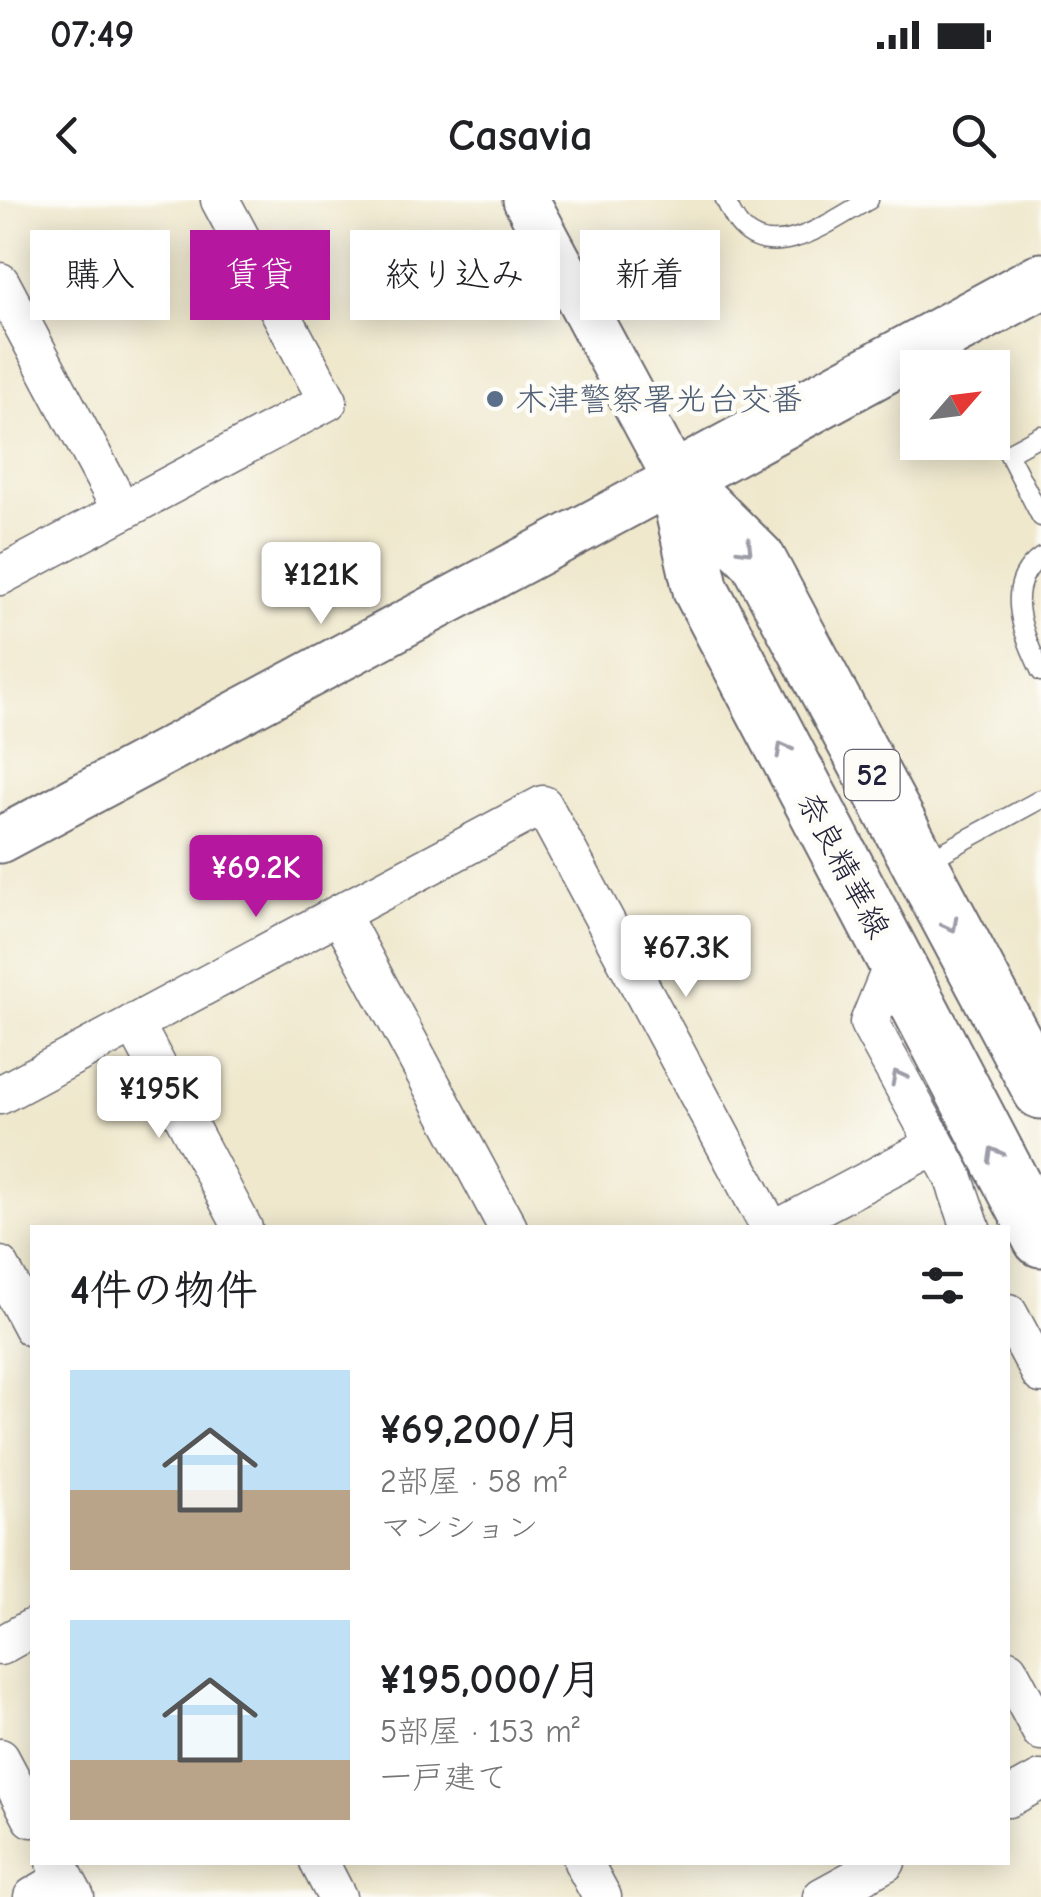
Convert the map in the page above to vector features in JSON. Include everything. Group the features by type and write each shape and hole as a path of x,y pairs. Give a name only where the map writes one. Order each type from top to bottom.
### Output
{"main road":[{"path":"676,479 1041,281"},
{"name":"奈良精華線","path":"676,479 758,560 1041,1091"},
{"name":"奈良精華線","path":"676,479 700,590 1041,1240"}],"street":[{"path":"0,576 328,400 220,200"},
{"path":"0,840 676,479 526,200"},
{"path":"0,282 122,511"},
{"path":"0,1095 543,805 768,1225"},
{"path":"340,914 506,1225"},
{"path":"894,962 870,1023 953,1176 970,1225"},
{"path":"134,1023 241,1225"},
{"path":"785,1225 935,1145"},
{"path":"0,1266 30,1323"},
{"path":"1010,1316 1041,1374"},
{"path":"0,1646 30,1629"},
{"path":"1010,1673 1041,1731"},
{"path":"0,1758 30,1814"},
{"path":"1010,1797 1041,1780"},
{"path":"321,1865 338,1897"},
{"path":"585,1865 602,1897"},
{"path":"822,1897 864,1875"}],"lane":[{"path":"725,200 739,226 752,236 771,241 797,238 869,200"},
{"path":"1041,435 1008,453 1041,517"},
{"path":"1041,557 1027,567 1019,613 1026,642 1041,672"},
{"path":"919,865 1041,799"}],"place":[{"name":"木津警察署光台交番","path":"495,399"}]}
